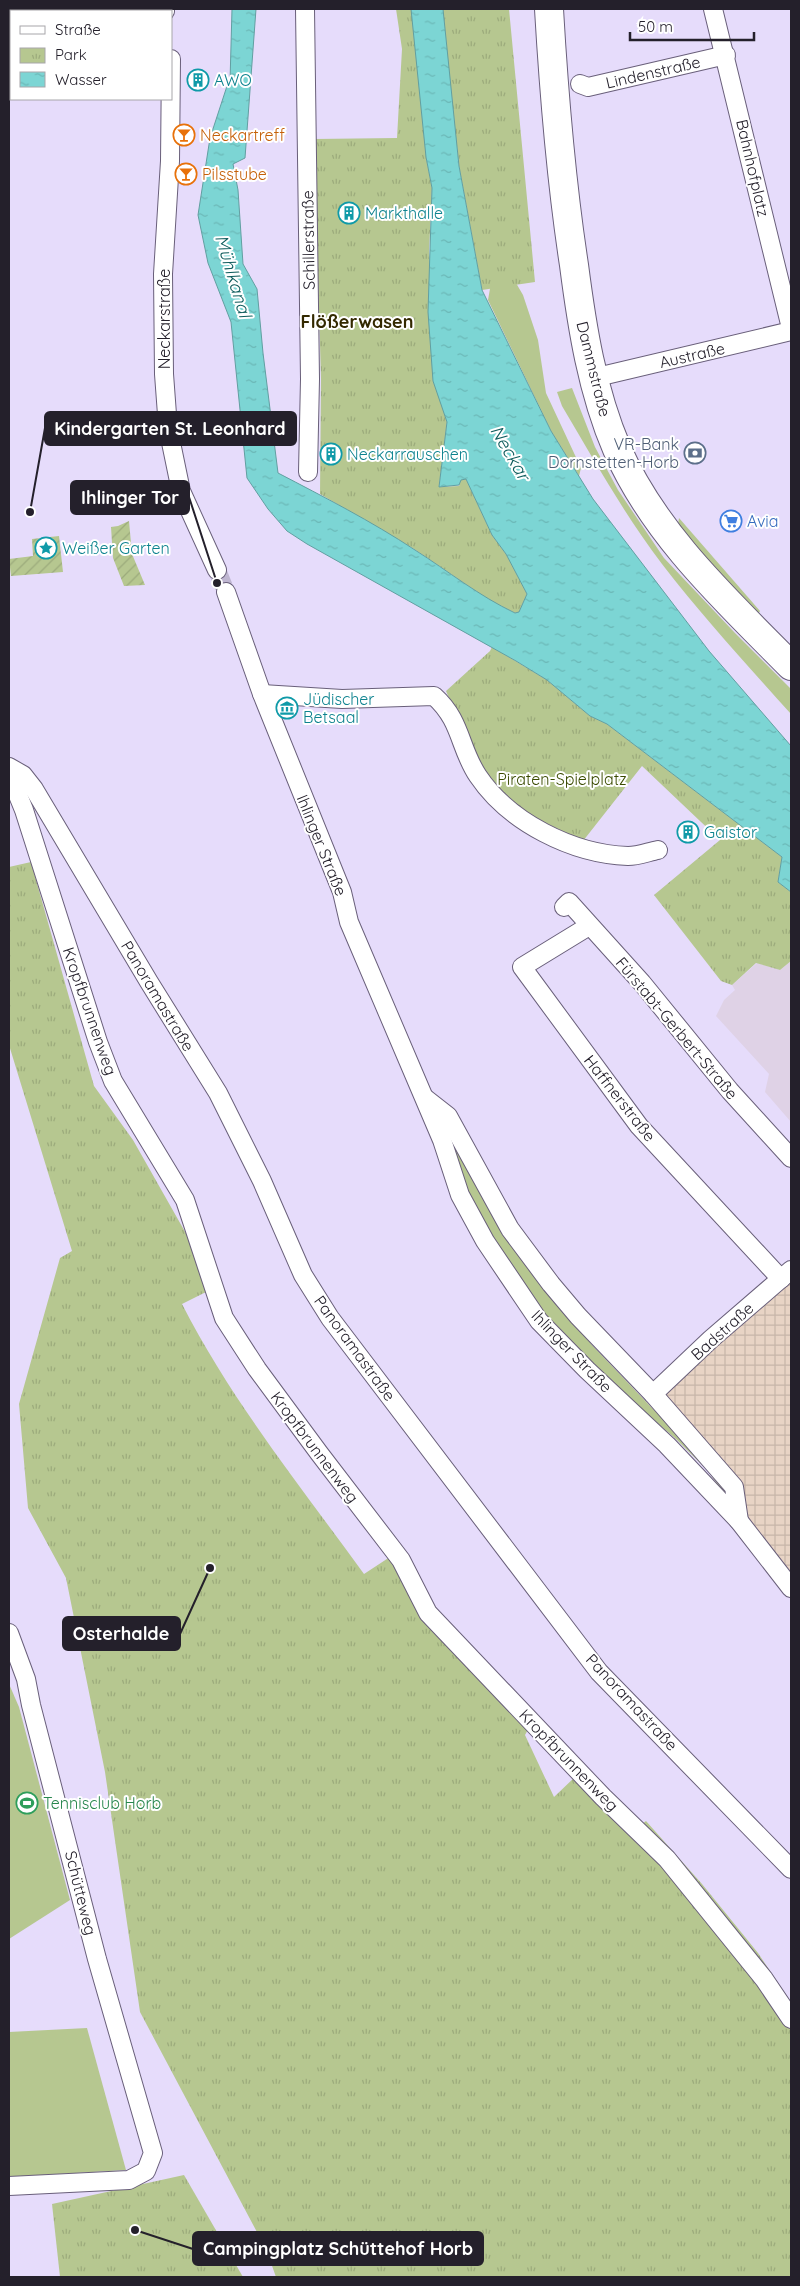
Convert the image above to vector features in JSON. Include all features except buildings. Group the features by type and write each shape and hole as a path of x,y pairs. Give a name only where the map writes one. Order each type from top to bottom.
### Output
{"main road":[{"name":"Dammstraße","path":"549,9 554,106 579,300 593,378 617,449 651,509 673,540 709,582 791,666"}],"street":[{"name":"Schillerstraße","path":"305,9 310,379 308,472"},
{"name":"Bahnhofplatz","path":"713,9 726,55 791,330"},
{"name":"Lindenstraße","path":"584,86 726,55"},
{"name":"Neckarstraße","path":"171,100 170,161 163,274 164,374 168,428 181,490 217,570"},
{"name":"Austraße","path":"593,378 791,330"},
{"name":"Ihlinger Straße","path":"226,592 262,694 342,892 348,922 442,1140 460,1195 485,1241 539,1320 587,1370 667,1445 739,1522 791,1588"},
{"path":"262,694 342,699 434,696 447,707 457,725 462,743 477,775 502,805 525,822 565,841 611,855 631,856 658,850"},
{"name":"Panoramastraße","path":"9,767 23,775 34,789 149,982 218,1093 262,1181 304,1275 330,1318 600,1672 791,1869"},
{"name":"Kropfbrunnenweg","path":"9,773 24,810 98,1042 113,1081 185,1200 224,1318 257,1369 401,1560 428,1613 603,1797 667,1858 764,1979 791,2019"},
{"name":"Fürstabt-Gerbert-Straße","path":"564,907 569,902 642,983 689,1043 791,1158"},
{"name":"Haffnerstraße","path":"589,926 522,968 639,1126 786,1274"},
{"name":"Ihlinger Straße","path":"423,1096 448,1116 510,1229 551,1284 578,1316 653,1394 734,1487 739,1522"},
{"name":"Badstraße","path":"653,1394 711,1339 786,1274"},
{"name":"Schütteweg","path":"9,1633 26,1679 31,1705 97,1958 154,2153 146,2170 129,2180 9,2186"}],"shaded area":[{"path":"791,961 791,1122 765,1092 769,1074 716,1016 724,1000 735,990 732,985 757,963 780,970"},
{"path":"791,1281 791,1575 744,1514 742,1483 662,1394"}],"green space":[{"name":"Piraten-Spielplatz","path":"396,9 509,9 535,282 482,290 457,146 426,157 432,188 429,252 443,409 447,422 439,487 459,486 461,479 466,479 492,535 506,554 527,594 519,612 515,613 499,605 499,651 547,680 590,716 607,724 782,857 778,882 791,892 791,961 780,970 756,963 732,985 721,981 654,895 720,840 642,766 583,841 529,815 505,798 482,774 446,691 490,651 492,647 483,596 414,549 320,494 321,379 314,139 397,138 402,49"},
{"path":"509,271 523,295 538,340 546,393 581,468 579,476 551,431 488,300 491,283"},
{"path":"572,388 595,447 618,490 664,558 791,689 791,714 693,602 662,564 635,526 562,406 557,392"},
{"path":"679,518 760,611 757,616 748,609 678,524"},
{"path":"129,521 132,554 145,585 124,586 113,558 111,527"},
{"name":"Weißer Garten","path":"59,536 63,572 11,576 9,559 33,556 32,539"},
{"path":"31,862 94,1086 133,1140 188,1237 206,1292 182,1304 201,1340 245,1409 364,1574 396,1553 448,1626 530,1726 525,1735 554,1797 576,1776 632,1832 646,1821 702,1884 758,1953 791,2002 791,2277 276,2277 266,2249 140,2012 105,1772 66,1578 28,1508 19,1404 60,1258 72,1251 9,1045 9,867"},
{"path":"445,1125 520,1253 592,1345 713,1468 729,1494 727,1497 707,1470 676,1439 611,1383 542,1311 485,1227 464,1182"},
{"name":"Tennisclub Horb","path":"9,1684 19,1707 70,1900 9,1939"},
{"path":"87,2028 126,2170 9,2177 9,2032"},
{"path":"184,2175 243,2277 60,2277 52,2204"}],"water":[{"path":"232,9 256,9 245,158 233,164 238,190 243,264 257,289 278,473 382,529 489,599 515,613 519,612 527,594 506,554 492,535 466,479 461,480 459,485 439,487 447,422 433,381 428,312 432,188 426,157 411,9 443,9 459,166 482,290 551,431 593,499 709,651 791,746 791,892 778,882 782,857 607,724 590,716 547,680 287,531 268,509 247,478 231,322 208,263 198,215 210,138 228,83 230,82"}],"tunnel":[{"path":"217,570 226,592"}],"place":[{"name":"AWO","path":"198,80"},
{"name":"Neckartreff","path":"184,135"},
{"name":"Pilsstube","path":"186,174"},
{"name":"Markthalle","path":"349,213"},
{"name":"VR-Bank Dornstetten-Horb","path":"695,453"},
{"name":"Neckarrauschen","path":"331,454"},
{"name":"Kindergarten St. Leonhard","path":"30,512"},
{"name":"Avia","path":"731,521"},
{"name":"Weißer Garten","path":"46,548"},
{"name":"Ihlinger Tor","path":"217,583"},
{"name":"Jüdischer Betsaal","path":"287,708"},
{"name":"Gaistor","path":"688,832"},
{"name":"Osterhalde","path":"210,1568"},
{"name":"Tennisclub Horb","path":"27,1803"},
{"name":"Campingplatz Schüttehof Horb","path":"135,2230"}],"district":[{"name":"Flößerwasen","path":"357,322"}],"water label":[{"name":"Mühlkanal","path":"233,276"},
{"name":"Neckar","path":"510,453"}]}
